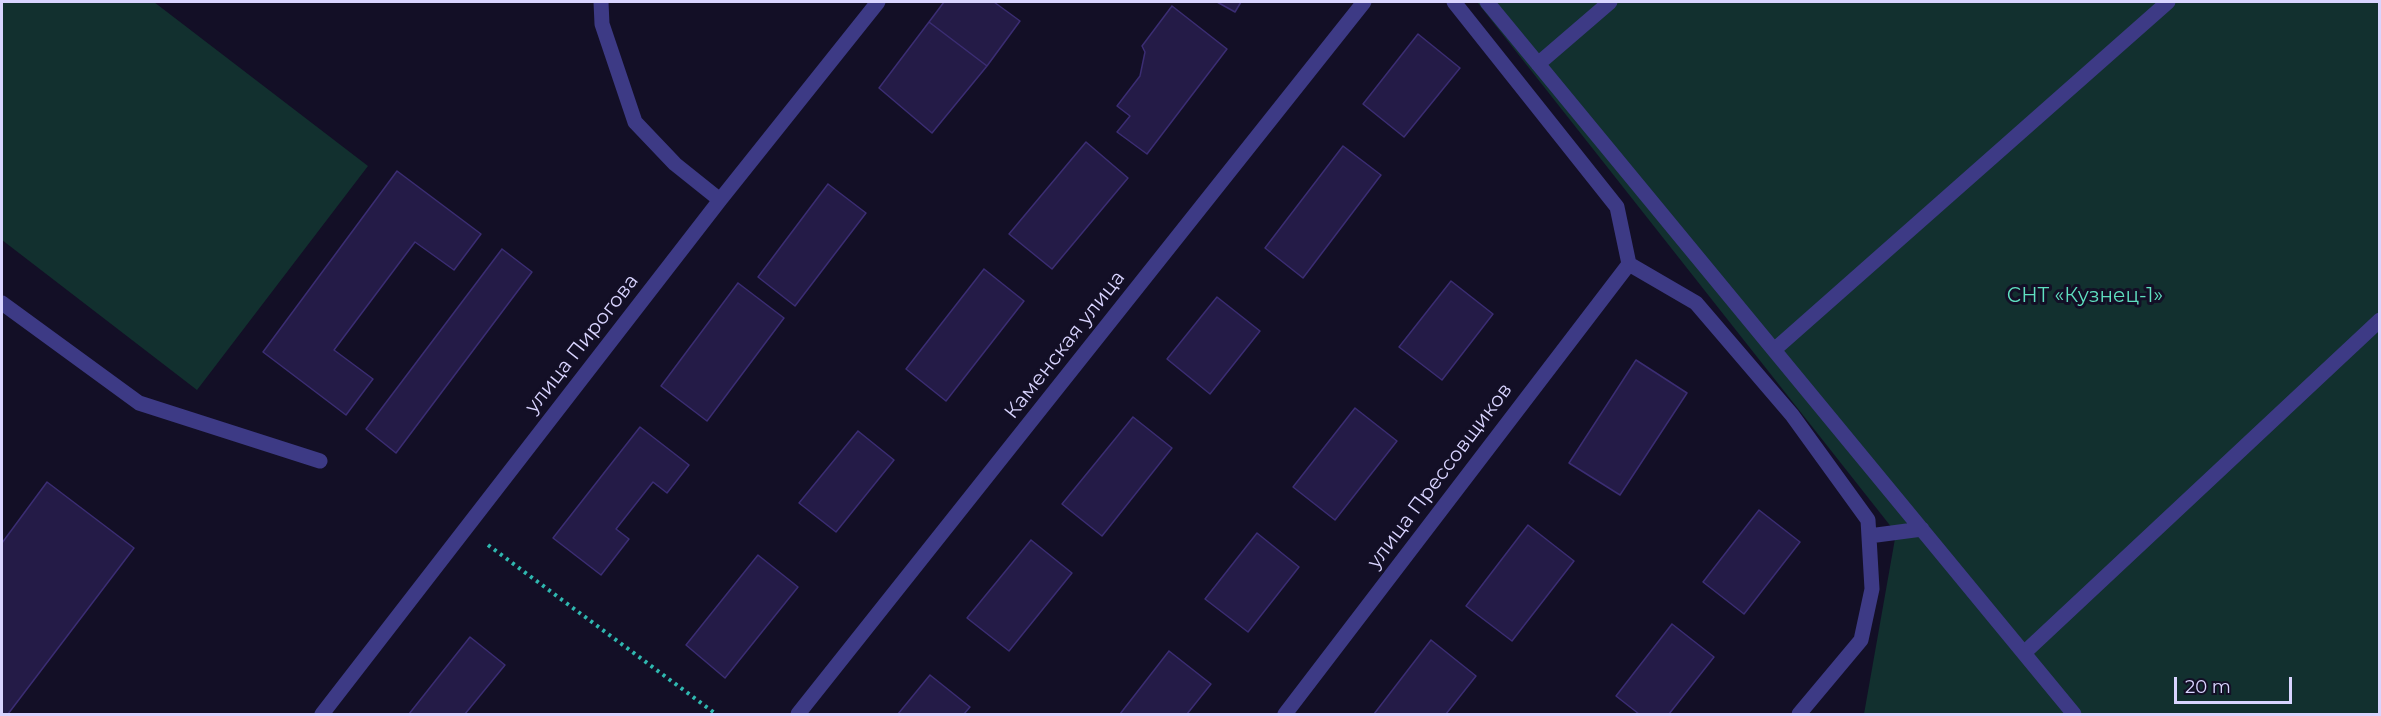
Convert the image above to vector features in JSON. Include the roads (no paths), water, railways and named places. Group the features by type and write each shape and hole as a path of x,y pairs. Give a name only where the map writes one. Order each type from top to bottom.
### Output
{"street":[{"path":"601,2 602,24 635,123 675,164 720,200"},
{"name":"улица Пирогова","path":"322,714 720,200 878,2"},
{"name":"Каменская улица","path":"798,714 1364,2"},
{"path":"1454,2 1617,207 1629,264 1696,303 1792,415 1868,520 1872,589 1861,640 1799,714"},
{"path":"1487,2 2074,714"},
{"path":"1538,64 1610,2"},
{"path":"1774,350 2168,2"},
{"name":"улица Прессовщиков","path":"1285,714 1629,264"},
{"path":"2,303 139,403 320,461"},
{"path":"2024,653 2379,320"},
{"path":"1869,536 1922,529"}],"park label":[{"name":"СНТ «Кузнец-1»","path":"2085,296"}]}
